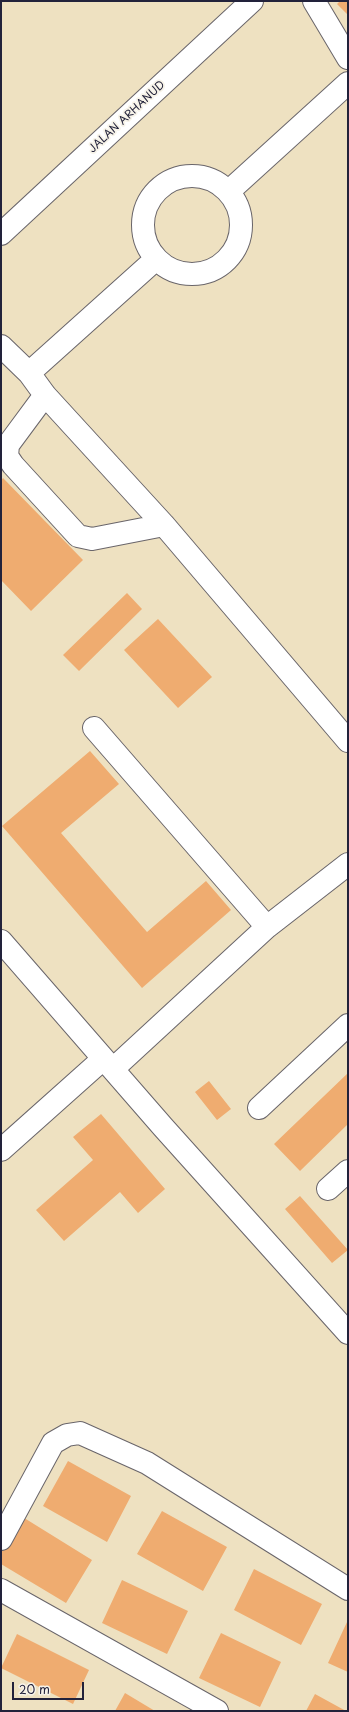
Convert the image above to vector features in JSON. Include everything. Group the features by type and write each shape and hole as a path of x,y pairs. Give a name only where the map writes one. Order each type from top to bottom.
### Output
{"street":[{"name":"JALAN ARHANUD","path":"1,234 252,1"},
{"path":"314,1 348,58"},
{"path":"228,192 348,83"},
{"path":"186,176 202,177 216,182 228,192 237,205 241,219 241,235 235,250 226,261 213,270 198,274 183,273 168,268 156,258 148,246 143,231 144,215 147,205 160,188 177,178 186,176"},
{"path":"29,373 156,258"},
{"path":"1,346 29,373 44,395 164,525 348,741"},
{"path":"44,395 8,445 7,456 13,465 78,536 92,539 164,525"},
{"path":"94,728 267,927"},
{"path":"1,1150 108,1064 267,927 348,864"},
{"path":"1,941 108,1064 348,1332"},
{"path":"259,1108 348,1025"},
{"path":"328,1189 348,1171"},
{"path":"1,1539 8,1510 53,1443 67,1435 80,1433 147,1463 348,1589"},
{"path":"1,1590 217,1711"}],"building":[{"path":"340,1 348,1 348,15 337,4"},
{"path":"3,478 83,560 31,611 1,580 1,481"},
{"path":"127,593 142,609 79,671 63,655"},
{"path":"158,619 212,677 178,708 124,650"},
{"path":"90,751 119,784 61,833 147,932 206,881 231,910 142,988 2,826"},
{"path":"348,1073 348,1124 300,1171 274,1144"},
{"path":"209,1081 231,1109 217,1120 195,1092"},
{"path":"101,1114 165,1189 138,1213 120,1192 64,1241 36,1210 93,1160 73,1137"},
{"path":"300,1196 348,1250 332,1263 285,1209"},
{"path":"68,1461 131,1496 107,1542 43,1506"},
{"path":"162,1511 227,1547 203,1591 137,1554"},
{"path":"21,1516 92,1560 66,1603 1,1564 1,1550"},
{"path":"254,1569 322,1604 301,1645 234,1610"},
{"path":"122,1580 188,1611 167,1654 102,1623"},
{"path":"347,1622 348,1623 348,1672 328,1663"},
{"path":"221,1633 281,1662 260,1707 199,1678"},
{"path":"17,1634 89,1670 73,1704 1,1668"},
{"path":"125,1693 155,1711 115,1711"},
{"path":"315,1694 346,1711 306,1711"}]}
